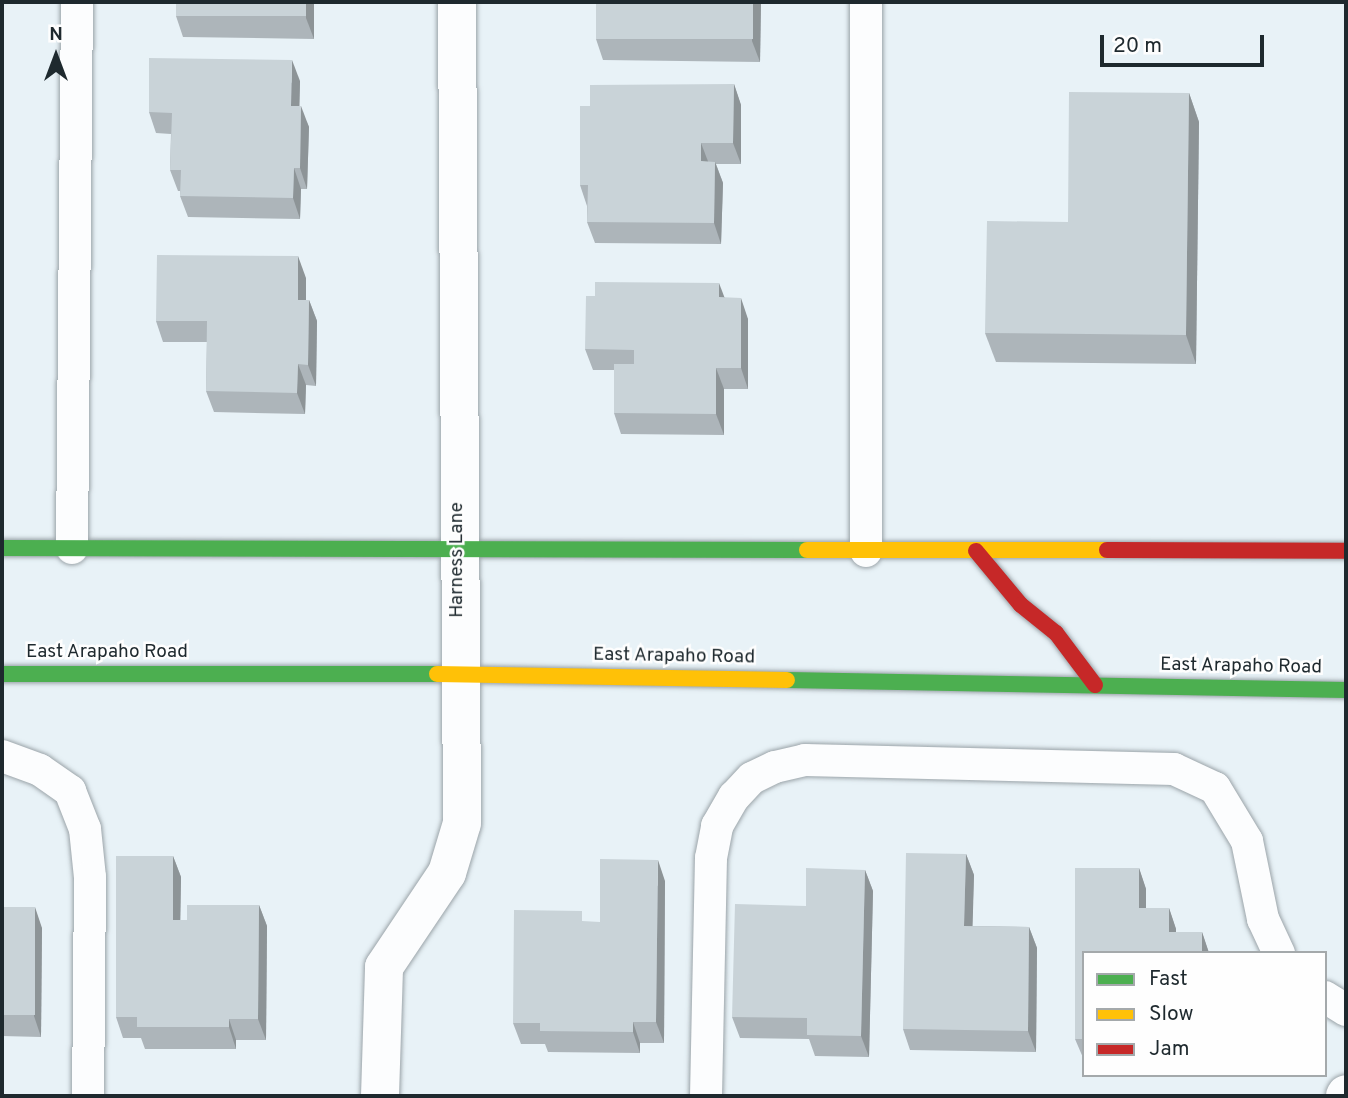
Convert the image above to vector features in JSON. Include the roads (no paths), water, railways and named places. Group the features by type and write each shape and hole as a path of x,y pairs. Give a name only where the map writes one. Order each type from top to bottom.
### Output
{"main road":[{"path":"2,548 1346,551"},
{"path":"976,551 1021,605 1056,633 1095,685"},
{"name":"East Arapaho Road","path":"2,674 458,674 1346,690"}],"street":[{"name":"Harness Lane","path":"380,1096 384,967 447,873 462,823 458,674 457,2"}],"lane":[{"path":"72,548 77,2"},
{"path":"866,2 866,551"},
{"path":"2,756 40,771 70,791 85,829 90,877 88,1096"},
{"path":"706,1096 711,858 717,826 734,797 752,778 775,767 806,760 1174,769 1215,788 1247,841 1263,919 1278,951"},
{"path":"1327,998 1346,1010"}]}
